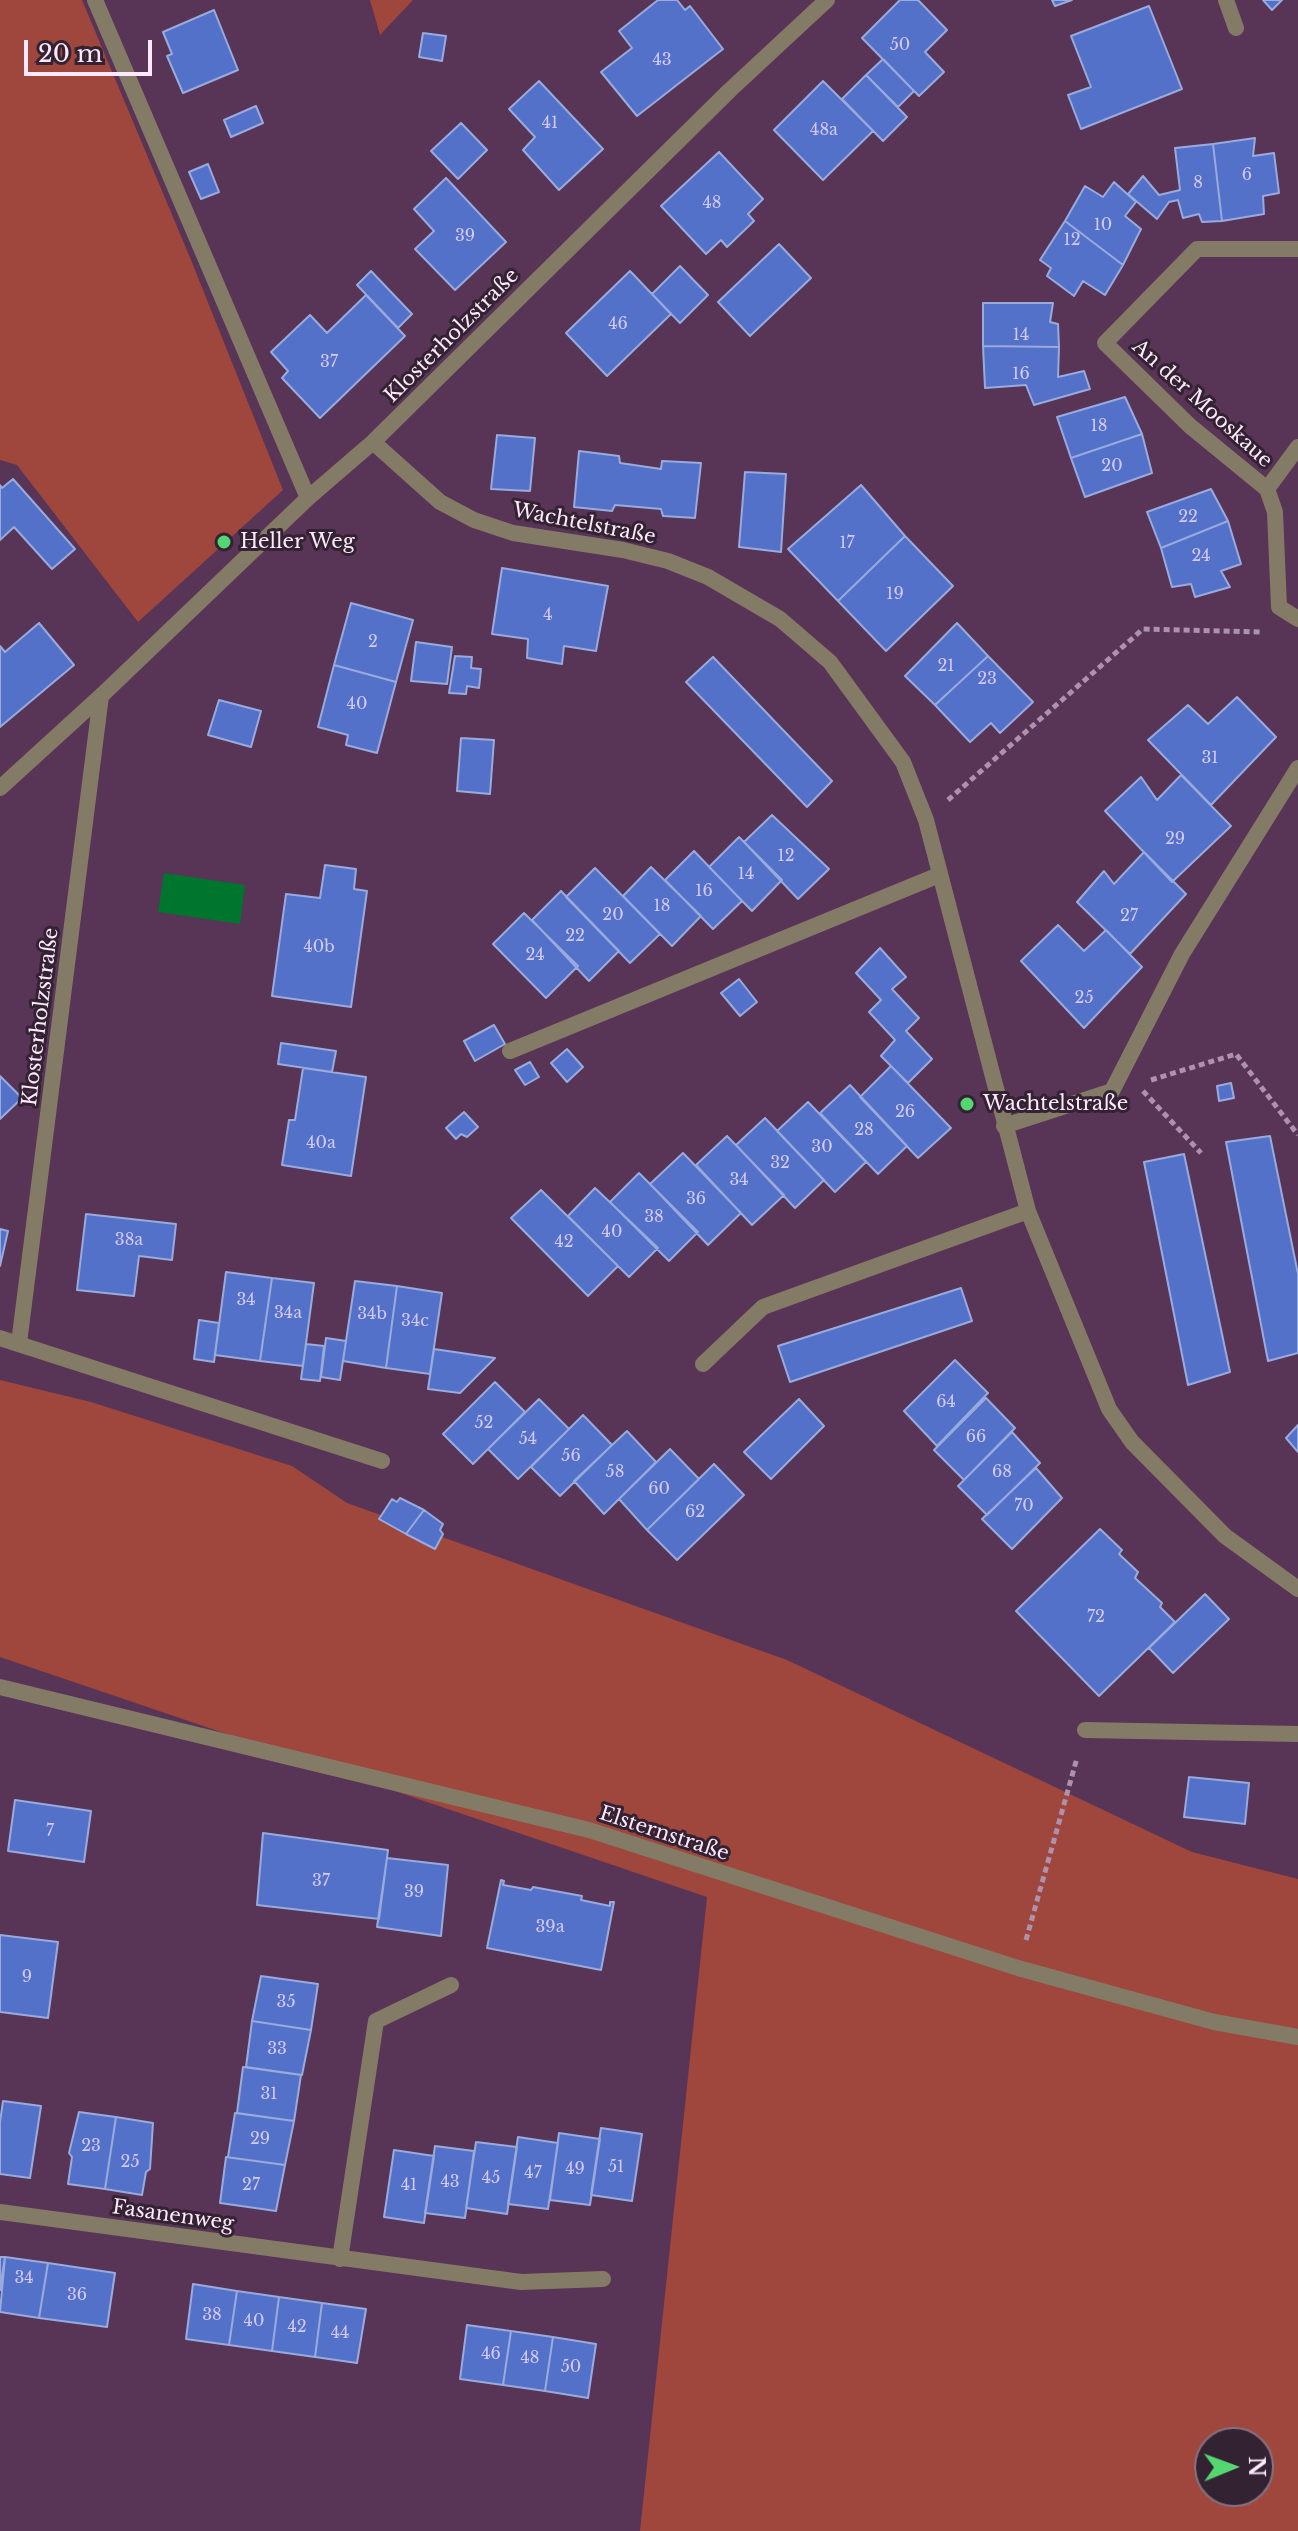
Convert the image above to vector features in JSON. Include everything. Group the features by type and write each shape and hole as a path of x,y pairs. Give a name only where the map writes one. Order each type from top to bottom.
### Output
{"street":[{"path":"95,0 308,498"},
{"name":"Klosterholzstraße","path":"0,788 308,498 373,442 730,90 827,0"},
{"path":"1226,0 1236,28"},
{"name":"An der Mooskaue","path":"1298,249 1197,249 1105,343 1190,426 1267,489 1275,512 1279,607 1298,619"},
{"name":"Wachtelstraße","path":"373,442 440,502 474,520 513,533 623,550 668,561 708,577 780,619 830,662 903,762 926,820 1028,1211 1109,1409 1132,1442 1225,1536 1298,1589"},
{"name":"An der Mooskaue","path":"1267,489 1298,447"},
{"name":"Klosterholzstraße","path":"19,1343 101,696"},
{"path":"1004,1126 1112,1091 1182,954 1298,768"},
{"path":"510,1051 939,875"},
{"path":"703,1364 763,1307 1028,1211"},
{"path":"0,1338 382,1461"},
{"name":"Elsternstraße","path":"6,1688 589,1830 1018,1968 1214,2022 1298,2037"},
{"path":"1085,1730 1298,1734"},
{"path":"340,2259 376,2021 451,1985"},
{"name":"Fasanenweg","path":"0,2212 521,2282 603,2279"}],"path":[{"path":"926,820 1143,629 1267,632"},
{"path":"1201,1153 1137,1084 1236,1054 1298,1135"},
{"path":"1022,1955 1073,1775"}],"shaded area":[{"path":"0,0 82,0 283,490 138,622 17,465 0,460"},
{"path":"370,0 413,0 380,35"},
{"path":"164,873 245,885 240,924 158,912"},
{"path":"0,1380 91,1402 292,1466 347,1503 787,1660 1192,1852 1298,1879 1298,2531 640,2531 707,1897 0,1657"}],"building":[{"path":"658,0 677,0 685,10 690,6 723,49 637,116 601,72 632,48 619,31"},
{"path":"900,0 918,0 947,30 925,52 944,72 919,96 862,38"},
{"path":"1052,0 1072,0 1055,6"},
{"path":"1263,0 1282,0 1272,10"},
{"path":"1149,6 1182,89 1081,129 1068,95 1091,87 1071,36"},
{"path":"214,10 238,70 183,93 167,56 172,54 163,32"},
{"path":"423,33 446,36 442,61 419,57"},
{"path":"883,59 914,91 898,107 866,75"},
{"path":"866,75 907,117 883,141 842,99"},
{"path":"539,81 603,149 559,190 523,150 535,137 509,109"},
{"path":"823,81 873,131 823,180 774,130"},
{"path":"256,106 263,123 231,137 224,120"},
{"path":"461,123 487,150 458,179 431,151"},
{"path":"1255,138 1253,156 1274,153 1279,193 1263,196 1264,214 1222,221 1213,144"},
{"path":"1213,144 1222,221 1202,222 1199,214 1183,218 1178,200 1169,202 1157,219 1128,194 1143,176 1159,195 1180,190 1175,148"},
{"path":"719,152 763,199 748,214 754,221 727,247 721,240 706,254 661,206"},
{"path":"208,164 219,192 201,199 189,172"},
{"path":"446,178 506,242 455,290 415,249 434,231 414,209"},
{"path":"1114,182 1136,202 1125,216 1141,229 1123,265 1065,221 1085,186 1103,197"},
{"path":"1065,221 1123,265 1105,295 1083,281 1074,296 1047,276 1051,268 1040,260"},
{"path":"779,244 811,278 750,336 718,302"},
{"path":"680,266 708,295 680,323 652,294"},
{"path":"371,271 412,314 398,328 357,285"},
{"path":"630,271 671,314 607,376 566,333"},
{"path":"366,295 405,336 320,418 282,378 288,371 271,352 310,315 327,333"},
{"path":"983,303 1053,303 1050,322 1058,324 1059,347 983,346"},
{"path":"983,346 1059,347 1058,377 1084,371 1090,389 1034,405 1026,385 985,388"},
{"path":"1125,397 1142,434 1071,458 1057,417"},
{"path":"1142,434 1152,473 1085,497 1071,458"},
{"path":"497,435 535,438 530,491 491,489"},
{"path":"579,451 619,456 620,463 661,469 662,461 701,463 695,518 663,516 661,509 615,505 612,511 574,507"},
{"path":"745,472 786,474 781,552 739,547"},
{"path":"13,479 75,549 52,569 14,527 0,540 0,485 2,488"},
{"path":"861,485 905,536 838,601 788,549"},
{"path":"1211,489 1228,521 1161,548 1147,512"},
{"path":"1228,521 1241,564 1221,571 1230,587 1195,597 1191,584 1172,587 1161,548"},
{"path":"905,536 953,586 886,651 838,601"},
{"path":"502,568 608,586 596,651 564,646 562,664 527,658 528,639 492,634"},
{"path":"351,603 413,620 396,682 334,665"},
{"path":"39,623 74,665 0,727 0,646 5,652"},
{"path":"957,623 988,656 935,705 905,676"},
{"path":"416,642 452,647 447,684 411,681"},
{"path":"455,656 472,657 471,668 481,669 479,688 467,686 466,694 449,693"},
{"path":"988,656 1033,702 1000,733 991,723 970,742 935,705"},
{"path":"713,657 832,781 807,807 686,682"},
{"path":"334,665 396,682 377,753 346,745 348,735 318,727"},
{"path":"1237,697 1276,737 1211,805 1148,740 1188,705 1208,724"},
{"path":"219,700 261,711 251,747 208,735"},
{"path":"461,738 494,740 490,794 457,791"},
{"path":"1181,775 1231,826 1172,882 1105,811 1141,777 1157,800"},
{"path":"772,815 829,869 798,899 744,842"},
{"path":"739,837 782,880 752,911 709,867"},
{"path":"694,851 742,901 713,929 665,880"},
{"path":"1144,852 1186,894 1130,954 1077,902 1104,871 1114,884"},
{"path":"325,865 356,869 354,889 367,891 351,1007 272,996 286,894 320,898"},
{"path":"651,867 701,916 672,946 623,896"},
{"path":"595,868 660,934 630,963 566,897"},
{"path":"561,891 619,951 589,981 532,920"},
{"path":"524,913 578,966 546,998 493,944"},
{"path":"1058,925 1084,951 1106,930 1142,967 1084,1028 1021,961"},
{"path":"880,948 906,977 892,989 919,1018 906,1031 932,1059 908,1083 881,1056 895,1040 869,1012 881,1000 856,973"},
{"path":"739,979 757,1002 740,1016 721,993"},
{"path":"494,1025 505,1044 475,1061 464,1041"},
{"path":"281,1043 336,1051 332,1072 278,1064"},
{"path":"567,1049 583,1067 567,1082 551,1063"},
{"path":"530,1062 539,1077 525,1085 515,1070"},
{"path":"891,1066 951,1128 918,1158 860,1097"},
{"path":"303,1068 366,1077 351,1176 282,1165 289,1120 295,1120"},
{"path":"0,1076 22,1098 0,1119"},
{"path":"1231,1083 1234,1098 1219,1101 1217,1086"},
{"path":"850,1085 907,1146 878,1174 820,1113"},
{"path":"808,1102 866,1162 835,1192 777,1131"},
{"path":"464,1112 478,1127 467,1137 461,1134 456,1139 446,1128"},
{"path":"765,1118 824,1180 795,1208 736,1145"},
{"path":"727,1136 784,1195 752,1225 696,1165"},
{"path":"1270,1136 1298,1274 1298,1353 1268,1361 1226,1142"},
{"path":"683,1153 741,1213 708,1245 650,1184"},
{"path":"1184,1154 1230,1372 1188,1385 1144,1162"},
{"path":"639,1173 698,1232 669,1261 610,1202"},
{"path":"595,1188 658,1248 629,1277 568,1216"},
{"path":"541,1190 618,1266 588,1296 511,1218"},
{"path":"86,1214 176,1224 172,1260 139,1256 134,1296 77,1290"},
{"path":"0,1229 8,1231 0,1266"},
{"path":"226,1272 272,1278 260,1361 215,1355"},
{"path":"272,1278 314,1283 303,1366 260,1361"},
{"path":"355,1281 397,1286 386,1368 343,1361"},
{"path":"397,1286 442,1293 430,1374 386,1368"},
{"path":"961,1288 972,1321 790,1382 778,1346"},
{"path":"199,1320 219,1323 214,1362 194,1359"},
{"path":"326,1338 346,1341 340,1380 321,1377"},
{"path":"306,1344 324,1346 320,1381 301,1379"},
{"path":"434,1349 495,1358 460,1393 428,1389"},
{"path":"955,1360 988,1393 937,1446 904,1411"},
{"path":"495,1382 525,1412 473,1464 443,1434"},
{"path":"986,1398 1015,1428 964,1480 934,1450"},
{"path":"539,1399 569,1429 518,1479 488,1449"},
{"path":"799,1399 824,1426 771,1479 744,1452"},
{"path":"583,1415 612,1445 560,1496 531,1467"},
{"path":"1298,1425 1298,1452 1286,1438"},
{"path":"627,1431 656,1462 604,1514 574,1481"},
{"path":"1012,1432 1040,1463 987,1515 958,1486"},
{"path":"670,1449 699,1479 647,1530 619,1499"},
{"path":"714,1464 744,1495 677,1560 647,1530"},
{"path":"1036,1468 1062,1498 1012,1549 982,1519"},
{"path":"400,1498 424,1510 406,1534 379,1519 392,1499 397,1502"},
{"path":"424,1510 443,1524 440,1530 443,1534 435,1549 406,1534"},
{"path":"1100,1529 1122,1550 1119,1554 1138,1572 1135,1578 1162,1603 1160,1607 1175,1622 1099,1696 1016,1611"},
{"path":"1205,1594 1229,1619 1173,1673 1149,1648"},
{"path":"1189,1777 1249,1783 1245,1824 1184,1817"},
{"path":"15,1800 91,1811 84,1862 8,1851"},
{"path":"263,1833 388,1850 379,1919 257,1905"},
{"path":"387,1858 448,1865 441,1936 377,1927"},
{"path":"501,1880 504,1881 503,1885 582,1896 581,1900 610,1906 610,1902 614,1902 601,1970 487,1948"},
{"path":"0,1935 58,1942 48,2018 0,2012"},
{"path":"261,1976 318,1984 311,2030 252,2021"},
{"path":"252,2021 311,2030 302,2075 246,2067"},
{"path":"243,2067 301,2075 294,2121 237,2113"},
{"path":"3,2101 41,2106 30,2178 0,2174"},
{"path":"79,2112 116,2117 105,2189 68,2184 72,2157 69,2153"},
{"path":"235,2113 294,2121 285,2165 226,2157"},
{"path":"116,2117 153,2123 150,2169 146,2172 142,2195 105,2189"},
{"path":"601,2128 642,2134 632,2201 591,2195"},
{"path":"559,2133 600,2139 590,2205 550,2200"},
{"path":"518,2137 558,2143 548,2209 508,2204"},
{"path":"476,2142 517,2147 507,2214 466,2208"},
{"path":"435,2146 474,2151 465,2218 425,2213"},
{"path":"394,2150 434,2156 424,2223 384,2217"},
{"path":"226,2157 285,2165 276,2211 220,2203"},
{"path":"0,2257 5,2257 0,2290"},
{"path":"5,2257 48,2263 39,2318 0,2312"},
{"path":"48,2263 115,2273 107,2327 39,2318"},
{"path":"193,2284 237,2291 229,2345 186,2339"},
{"path":"237,2291 279,2297 272,2351 229,2345"},
{"path":"279,2297 322,2303 315,2357 272,2351"},
{"path":"322,2303 366,2309 357,2363 315,2357"},
{"path":"467,2325 511,2331 503,2385 460,2379"},
{"path":"511,2331 553,2337 545,2391 503,2385"},
{"path":"553,2337 596,2344 588,2398 545,2391"}],"place":[{"name":"Heller Weg","path":"224,542"},
{"name":"Wachtelstraße","path":"967,1104"}]}
